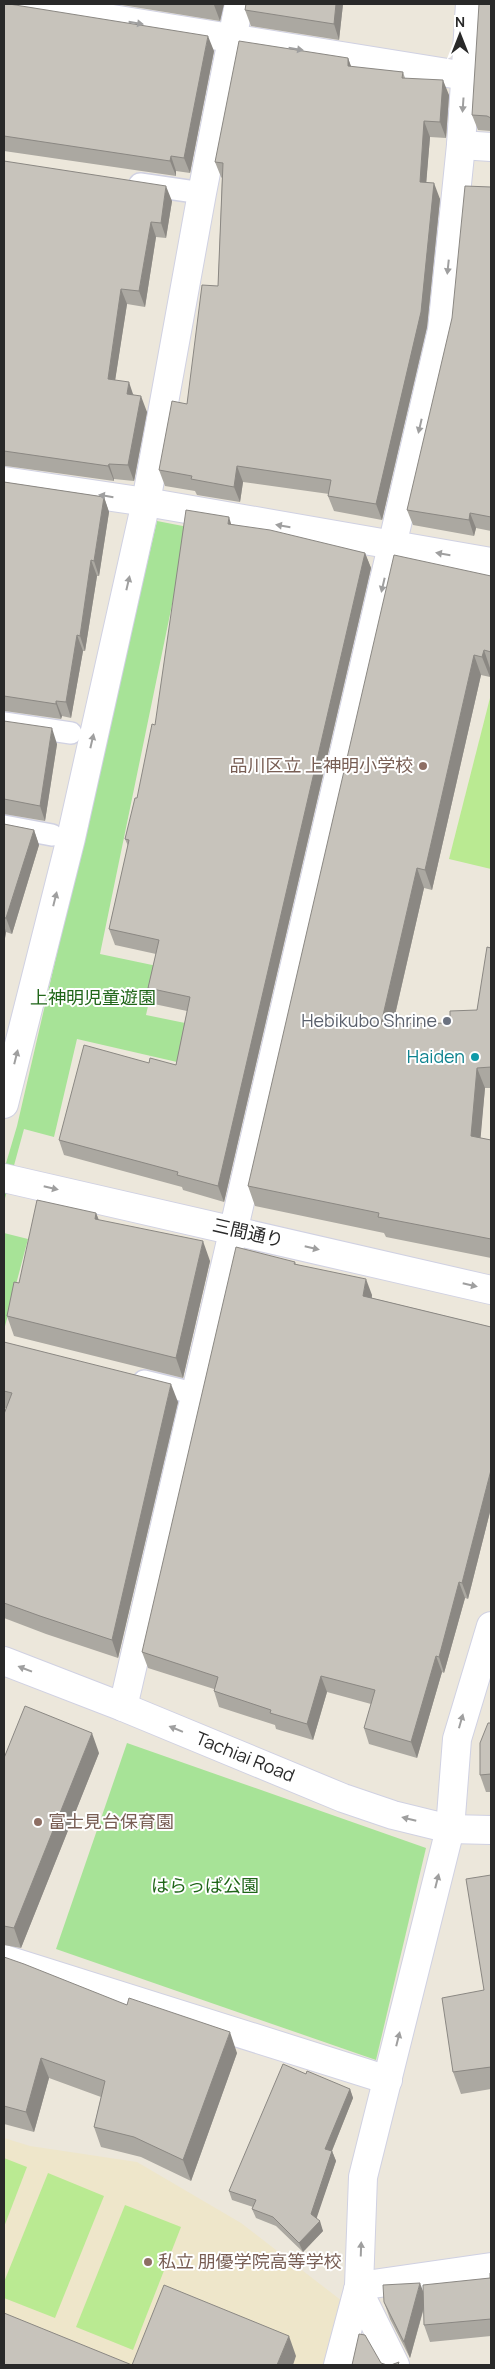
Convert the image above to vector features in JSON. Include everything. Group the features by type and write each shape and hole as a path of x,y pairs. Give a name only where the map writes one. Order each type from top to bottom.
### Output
{"street":[{"path":"19,4 101,10 232,38 466,76"},
{"path":"4,1104 71,838 146,502 202,193 239,4"},
{"path":"123,1707 442,330 461,145 470,4"},
{"path":"461,145 491,147"},
{"path":"4,481 146,502 491,562"},
{"name":"三間通り","path":"4,1178 233,1229 491,1290"},
{"path":"338,2365 359,2288 363,2177 450,1829 457,1739 491,1626"},
{"name":"Tachiai Road","path":"4,1661 123,1707 343,1798 392,1815 450,1829 491,1830"},
{"path":"4,1959 388,2080"},
{"path":"359,2288 491,2266"},
{"path":"359,2288 395,2365"}],"lane":[{"path":"117,180 202,193"},
{"path":"4,723 71,733"},
{"path":"4,826 52,835"},
{"path":"130,1377 197,1394"}],"shaded area":[{"name":"私立 朋優学院高等学校","path":"4,2138 30,2146 137,2162 241,2223 342,2301 325,2365 4,2365"}],"green space":[{"name":"上神明児童遊園","path":"157,521 188,527 100,954 157,966 146,1015 185,1023 177,1062 77,1039 54,1137 24,1129 4,1202 4,1170 17,1126"},
{"path":"491,694 491,869 449,859"},
{"path":"4,1233 28,1239 4,1330"},
{"name":"はらっぱ公園","path":"127,1743 426,1848 376,2060 56,1949"},
{"path":"4,2158 27,2167 4,2227"},
{"path":"48,2173 104,2196 55,2318 4,2298 4,2282"},
{"path":"125,2205 181,2227 133,2350 76,2327"}],"building":[{"path":"4,4 208,36 184,158 171,156 170,161 4,136"},
{"path":"246,4 336,4 334,24 245,10"},
{"path":"479,4 491,4 491,118 472,115"},
{"path":"239,41 348,58 348,66 403,72 402,78 443,80 440,122 424,121 420,182 434,183 421,312 376,504 328,496 331,480 237,466 234,487 191,479 192,476 159,470 172,401 187,404 202,285 218,286 223,163 215,162"},
{"path":"4,161 166,186 161,223 151,222 139,291 121,289 108,379 129,382 127,394 141,396 128,465 109,464 108,466 4,451"},
{"path":"465,186 491,187 491,517 470,513 469,520 407,510 452,318"},
{"path":"4,482 104,497 94,561 91,560 80,636 77,635 66,702 56,701 56,704 4,696"},
{"path":"186,510 229,517 228,524 270,530 365,553 218,1186 177,1175 178,1172 59,1140 84,1045 149,1063 150,1058 176,1065 190,997 148,988 159,940 109,929 129,840 125,839 135,798 137,798 152,724 155,725"},
{"path":"394,555 491,576 491,652 484,650 482,657 474,655 425,870 417,868 381,1024 450,1023 450,1011 477,1010 487,947 491,948 491,1067 477,1068 471,1136 491,1140 491,1239 378,1217 379,1213 248,1186"},
{"path":"4,721 52,728 40,806 4,799"},
{"path":"4,824 34,830 6,918 4,918"},
{"path":"37,1200 96,1213 95,1219 203,1241 176,1358 7,1316 14,1282 19,1283"},
{"path":"236,1247 295,1262 294,1264 366,1279 363,1296 491,1327 491,1470 462,1583 459,1582 439,1657 436,1656 411,1742 364,1728 375,1690 321,1676 307,1724 270,1713 271,1710 214,1691 218,1677 142,1652"},
{"path":"4,1342 171,1384 112,1640 4,1603 4,1414 12,1393 4,1391"},
{"path":"25,1706 92,1733 14,1928 4,1926 4,1758"},
{"path":"488,1723 491,1723 491,1774 480,1775 480,1743"},
{"path":"491,1875 491,2067 453,2072 442,1998 484,1990 466,1879"},
{"path":"4,1957 127,2005 129,1998 230,2032 183,2160 134,2137 94,2127 105,2081 41,2058 26,2112 4,2106"},
{"path":"283,2064 306,2074 307,2071 350,2089 325,2149 332,2151 311,2214 320,2221 299,2243 273,2217 252,2209 256,2200 229,2191"},
{"path":"490,2273 491,2319 424,2325 423,2285 490,2278"},
{"path":"420,2283 404,2342 384,2302 383,2285"},
{"path":"164,2285 289,2336 277,2365 132,2365"},
{"path":"4,2313 132,2365 4,2365"},
{"path":"359,2334 365,2335 381,2363 387,2365 352,2365"}],"place":[{"name":"品川区立 上神明小学校","path":"423,766"},
{"name":"Hebikubo Shrine","path":"447,1021"},
{"name":"Haiden","path":"475,1057"},
{"name":"富士見台保育園","path":"38,1822"},
{"name":"私立 朋優学院高等学校","path":"148,2262"}]}
